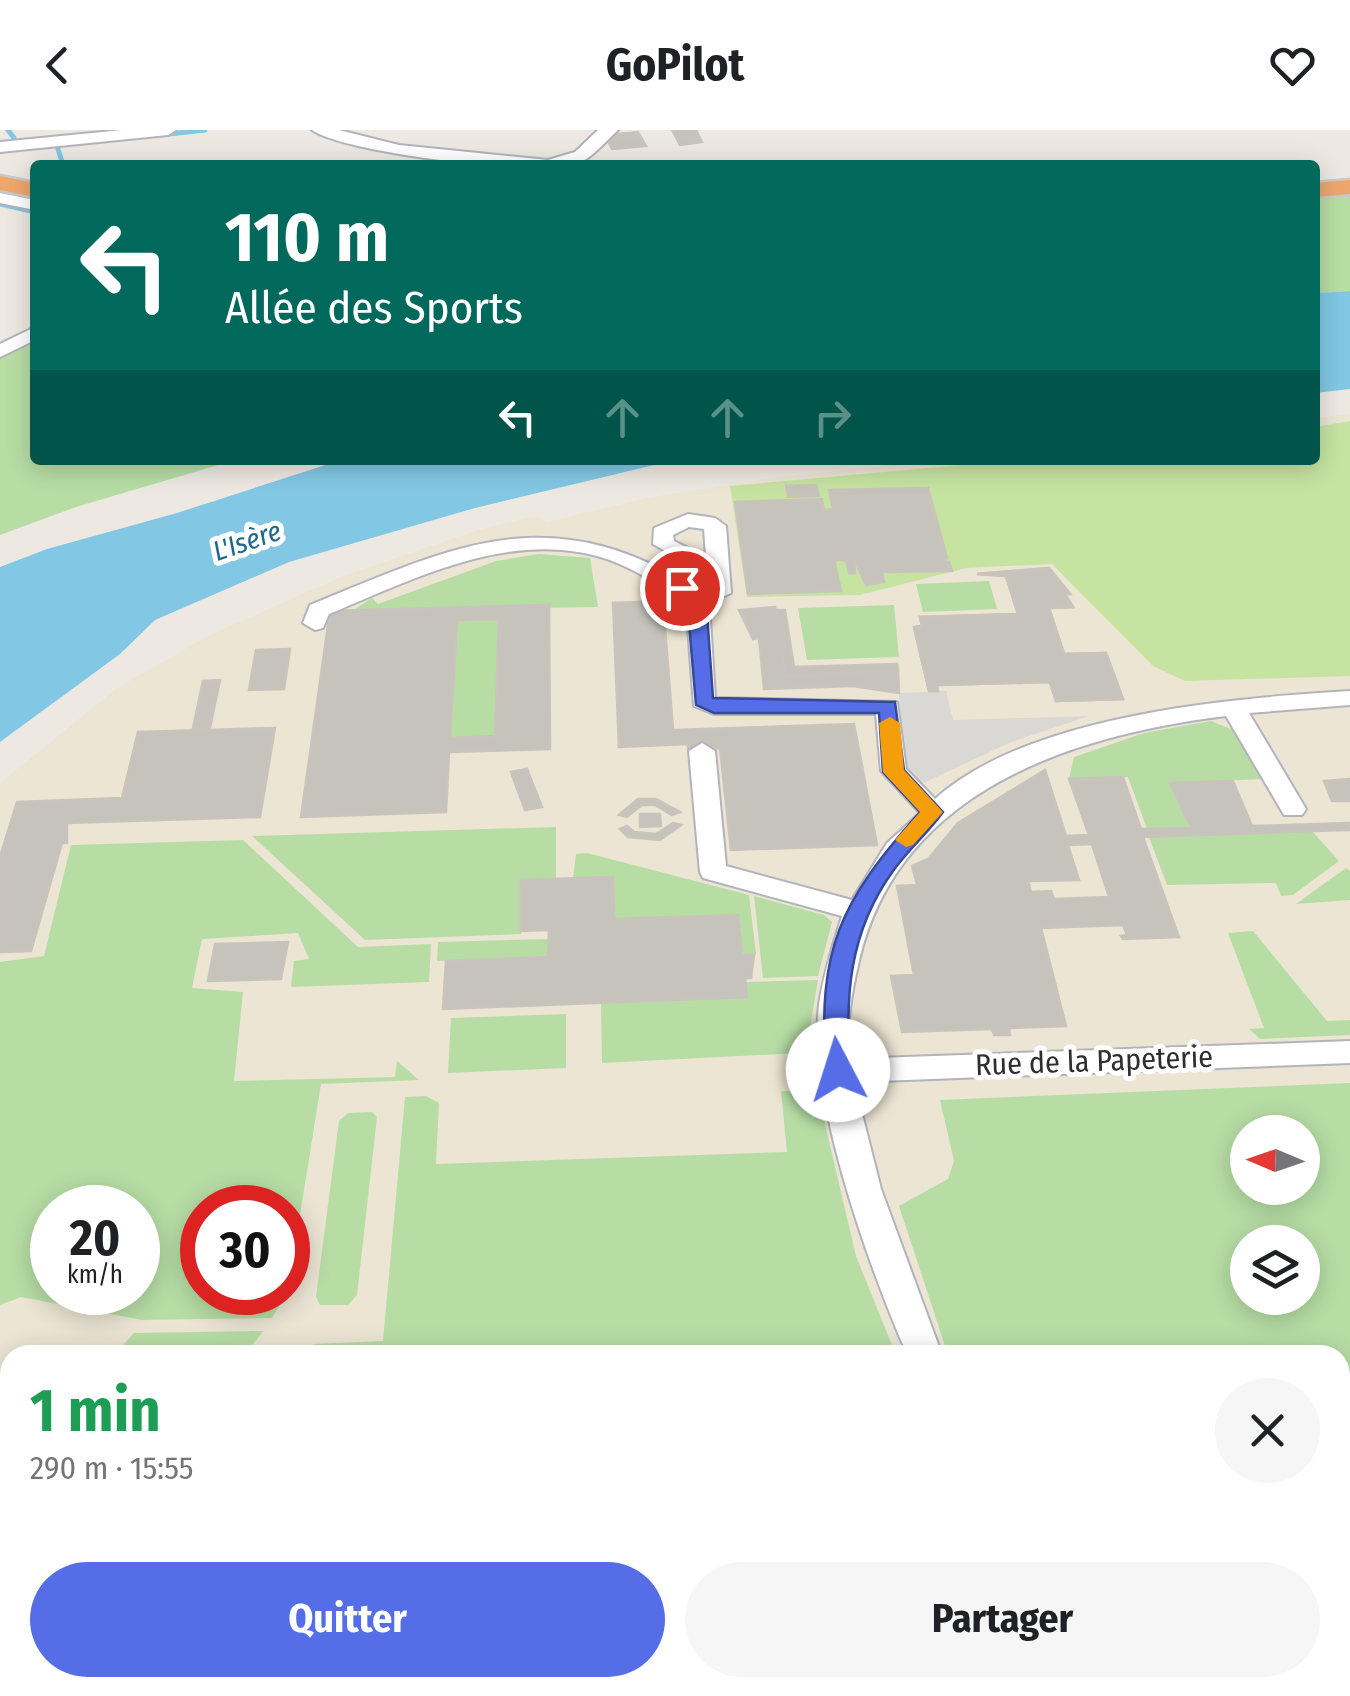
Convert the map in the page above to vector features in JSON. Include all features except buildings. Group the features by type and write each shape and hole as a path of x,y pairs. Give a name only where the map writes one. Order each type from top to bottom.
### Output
{"highway":[{"path":"0,173 30,179"},
{"path":"1320,181 1350,178"},
{"path":"0,183 30,189"},
{"path":"1320,190 1350,187"}],"street":[{"path":"0,147 168,130"},
{"path":"320,130 399,150 498,160"},
{"path":"575,160 588,152 597,136 610,130"},
{"path":"0,198 30,204"},
{"path":"0,351 30,336"},
{"path":"315,622 318,610 488,546 528,542 596,545 696,599 720,593 716,570"},
{"path":"696,599 703,700 714,707 888,706 894,772 932,812"},
{"path":"920,1345 866,1194 838,1070 833,1007 842,956 857,911 885,865 932,812 968,784 1044,749 1160,716 1233,706 1350,698"},
{"path":"1233,706 1293,809"},
{"path":"702,751 713,872 857,911"},
{"name":"Rue de la Papeterie","path":"838,1070 1350,1052"}],"shaded area":[{"path":"1350,414 1350,1345 0,1345 0,783 117,688 208,636 343,576 478,530 536,516 547,522 651,497 892,465 1320,465 1320,417"},
{"path":"946,691 953,720 1089,716 1011,742 919,785 902,772 899,693"}],"green space":[{"path":"1350,195 1350,291 1320,293 1320,198"},
{"path":"30,336 30,465 218,465 76,507 0,535 0,351"},
{"path":"1350,421 1350,676 1185,681 1153,666 1052,564 966,568 860,595 747,597 730,486 963,465 1320,465 1320,426"},
{"path":"539,554 590,558 598,607 352,611 372,598 378,604 496,561"},
{"path":"989,581 997,609 923,612 916,584"},
{"path":"894,605 899,657 807,660 798,608"},
{"path":"499,619 495,736 450,738 457,620"},
{"path":"1211,721 1241,733 1264,779 1171,783 1191,828 1147,829 1128,777 1069,779 1074,757 1144,733"},
{"path":"556,827 556,878 521,880 521,934 365,940 252,836"},
{"path":"1312,831 1339,861 1293,895 1281,896 1276,883 1167,885 1149,837"},
{"path":"243,840 358,947 431,944 429,982 291,987 294,961 309,959 298,933 202,939 192,988 243,992 234,1081 395,1077 397,1061 419,1080 321,1084 305,1185 180,1185 180,1315 274,1315 272,1318 142,1320 116,1315 160,1315 160,1185 30,1185 30,1299 21,1297 0,1305 0,962 44,956 71,845"},
{"path":"587,853 749,895 756,954 742,955 737,915 614,919 613,877 573,878 576,854"},
{"path":"1346,868 1350,871 1350,900 1296,904"},
{"path":"754,896 824,915 832,922 818,976 763,978"},
{"path":"1253,931 1327,1021 1350,1020 1350,1035 1260,1039 1249,1029 1264,1028 1228,933"},
{"path":"548,939 548,957 437,961 438,942"},
{"path":"818,980 807,1046 800,1053 602,1063 601,1003 746,997 746,982"},
{"path":"566,1014 566,1068 448,1073 451,1018"},
{"path":"1350,1083 1350,1345 945,1345 899,1206 948,1179 954,1161 940,1100"},
{"path":"781,1091 801,1091 822,1111 856,1256 892,1345 314,1345 383,1341 405,1097 426,1096 439,1103 436,1164 787,1152"},
{"path":"372,1112 377,1117 357,1295 348,1305 320,1305 316,1297 339,1121 348,1113"},
{"path":"263,1331 252,1345 123,1345 134,1333"}],"water":[{"path":"1350,291 1350,389 1320,392 1320,293"},
{"name":"L'Isère","path":"326,465 654,465 475,508 289,562 155,620 120,654 0,742 0,567 47,549 177,513"}],"waterway":[{"path":"8,130 14,138"},
{"path":"160,135 205,130"},
{"path":"58,149 61,160"},
{"path":"0,204 30,211"}],"slow traffic":[{"path":"890,723 894,772 922,806 932,812 906,840"}],"route":[{"path":"682,588 696,599 703,700 714,707 888,706 894,772 922,806 932,812 885,865 857,911 842,956 833,1007 838,1070"}]}
